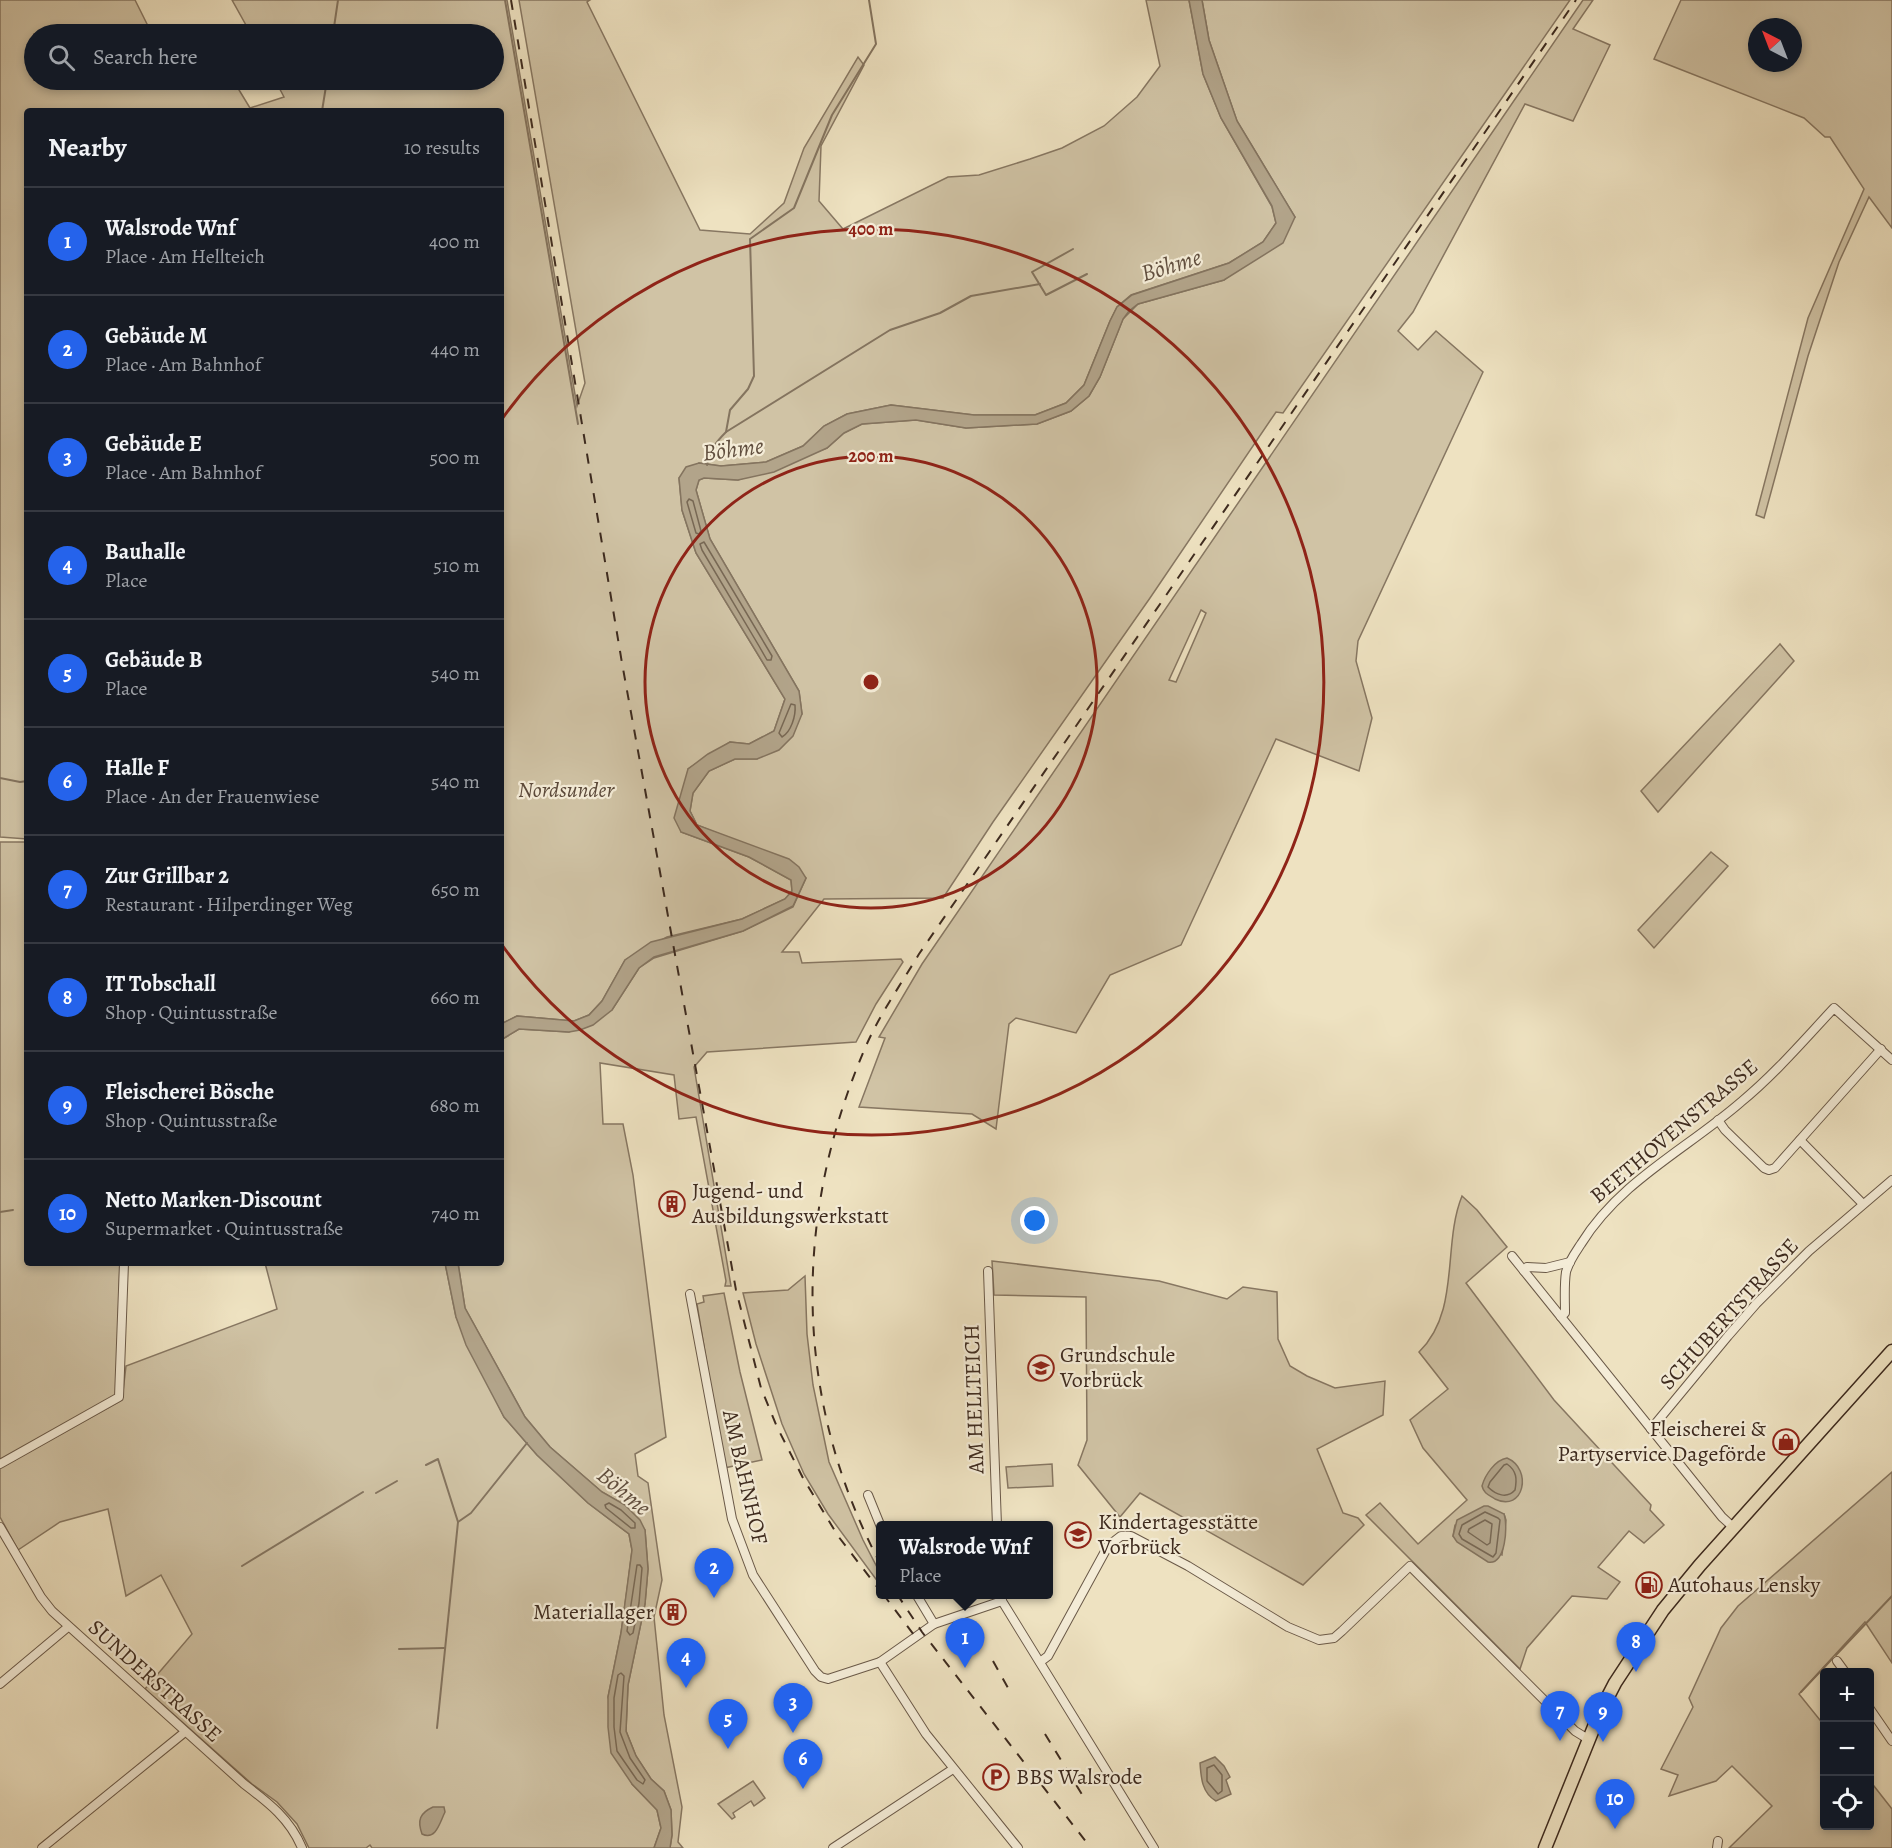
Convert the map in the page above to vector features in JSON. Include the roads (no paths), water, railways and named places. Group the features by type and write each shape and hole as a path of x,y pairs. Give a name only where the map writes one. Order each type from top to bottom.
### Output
{"main road":[{"path":"1545,1848 1588,1739 1616,1683 1664,1610 1892,1351"}],"street":[{"name":"BEETHOVENSTRASSE","path":"1561,1317 1565,1313 1565,1283 1570,1262 1601,1215 1620,1195 1759,1087 1834,1008 1881,1049"},
{"path":"1718,1120 1764,1168 1769,1170 1775,1168 1881,1049 1892,1060"},
{"path":"1800,1140 1863,1204"},
{"name":"SCHUBERTSTRASSE","path":"1652,1429 1756,1304 1809,1251 1892,1180"},
{"path":"1512,1256 1722,1517 1734,1528"},
{"path":"1524,1271 1527,1268 1546,1268 1570,1262"},
{"path":"0,1464 119,1397 124,1266"},
{"name":"AM HELLTEICH","path":"988,1271 997,1521"},
{"name":"AM BAHNHOF","path":"690,1294 728,1503 753,1575 821,1677 835,1677 880,1662"},
{"path":"868,1495 879,1521"},
{"name":"SUNDERSTRASSE","path":"0,1527 41,1598 68,1627 244,1784 273,1806 289,1824 303,1848"},
{"path":"1040,1662 1048,1656 1108,1546 1120,1536 1131,1536 1188,1566 1276,1621 1319,1640 1334,1638 1410,1566 1575,1731 1588,1739"},
{"path":"918,1599 934,1624"},
{"path":"998,1599 934,1624 880,1662 926,1734 1018,1848"},
{"path":"1002,1599 1154,1848"},
{"path":"0,1684 68,1627"},
{"path":"1837,1661 1842,1668"},
{"path":"1874,1722 1892,1741"},
{"path":"42,1848 185,1732"},
{"path":"833,1848 953,1769"}],"water":[{"path":"1189,0 1202,0 1209,40 1237,121 1295,217 1283,243 1224,280 1138,304 1129,311 1123,319 1100,377 1089,396 1071,411 1037,424 966,428 916,420 862,424 844,433 827,448 774,472 738,480 704,478 699,480 696,490 710,539 799,691 802,714 793,736 779,750 757,759 735,759 709,771 693,793 690,811 697,825 789,859 799,867 806,878 793,906 743,931 654,957 639,968 612,1010 593,1025 569,1032 519,1029 504,1038 504,1022 517,1016 574,1021 589,1015 602,1001 625,960 651,942 742,919 785,899 792,891 791,880 749,857 681,832 674,818 688,769 708,754 730,742 749,744 774,731 785,699 696,553 682,510 679,478 686,467 699,463 721,466 766,462 803,446 824,426 847,414 891,405 974,415 1035,415 1066,403 1084,385 1117,307 1132,295 1229,263 1263,242 1276,223 1272,206 1221,118 1203,74"},
{"path":"446,1266 458,1266 465,1308 525,1417 550,1447 602,1492 625,1505 640,1520 645,1530 648,1569 645,1604 628,1685 626,1731 636,1756 651,1779 664,1791 671,1810 670,1848 654,1848 661,1828 657,1810 632,1784 611,1753 608,1697 621,1633 632,1550 629,1534 588,1503 537,1455 504,1417 466,1345 456,1317"},
{"path":"1507,1458 1515,1463 1520,1471 1522,1488 1513,1500 1505,1502 1489,1495 1482,1486 1491,1469 1498,1462"},
{"path":"1484,1506 1504,1514 1505,1519 1504,1544 1499,1558 1494,1562 1488,1562 1457,1542 1453,1536 1457,1520"},
{"path":"1215,1757 1230,1777 1226,1780 1231,1794 1216,1801 1205,1789 1200,1763"},
{"path":"433,1807 444,1807 445,1812 434,1833 422,1834 421,1818"}],"waterway":[{"path":"334,24 338,0"},
{"path":"505,0 578,424"},
{"name":"Böhme","path":"726,432 730,410 748,389 754,376 750,239 794,208 832,115 876,44 869,0"},
{"path":"322,108 325,90"},
{"path":"1073,249 1032,272 1046,295 1087,274"},
{"name":"Böhme","path":"707,465 709,455 726,432 890,330 940,313 971,296 1040,284"},
{"path":"0,778 24,781"},
{"path":"0,1212 13,1210"},
{"path":"458,1522 471,1513 527,1443"},
{"path":"426,1465 438,1459 458,1522 437,1728"},
{"path":"376,1493 397,1481"},
{"path":"242,1566 363,1492"},
{"path":"1836,1655 1892,1596"},
{"path":"399,1649 444,1648"},
{"path":"1801,1692 1832,1659"}],"railway":[{"path":"511,0 622,663 736,1290 761,1388 777,1427 803,1478 838,1536 876,1585"},
{"path":"876,1554 852,1503 832,1440 818,1376 813,1311 815,1246 824,1181 840,1117 863,1053 882,1015 919,954 1576,0"},
{"path":"887,1599 917,1639"},
{"path":"900,1599 922,1632 1091,1848"},
{"path":"993,1661 1012,1695"},
{"path":"1045,1734 1083,1796"}],"place":[{"name":"Jugend- und Ausbildungswerkstatt","path":"672,1204"},
{"name":"Grundschule Vorbrück","path":"1041,1368"},
{"name":"Fleischerei & Partyservice Dageförde","path":"1786,1442"},
{"name":"Kindertagesstätte Vorbrück","path":"1078,1535"},
{"name":"Autohaus Lensky","path":"1649,1585"},
{"name":"Gebäude M","path":"714,1598"},
{"name":"Materiallager","path":"673,1612"},
{"name":"Walsrode Wnf","path":"965,1668"},
{"name":"IT Tobschall","path":"1636,1672"},
{"name":"Bauhalle","path":"686,1688"},
{"name":"Gebäude E","path":"793,1733"},
{"name":"Zur Grillbar 2","path":"1560,1741"},
{"name":"Fleischerei Bösche","path":"1603,1742"},
{"name":"Gebäude B","path":"728,1749"},
{"name":"BBS Walsrode","path":"996,1777"},
{"name":"Halle F","path":"803,1789"},
{"name":"Netto Marken-Discount","path":"1615,1829"}],"park label":[{"name":"Nordsunder","path":"566,790"}]}
